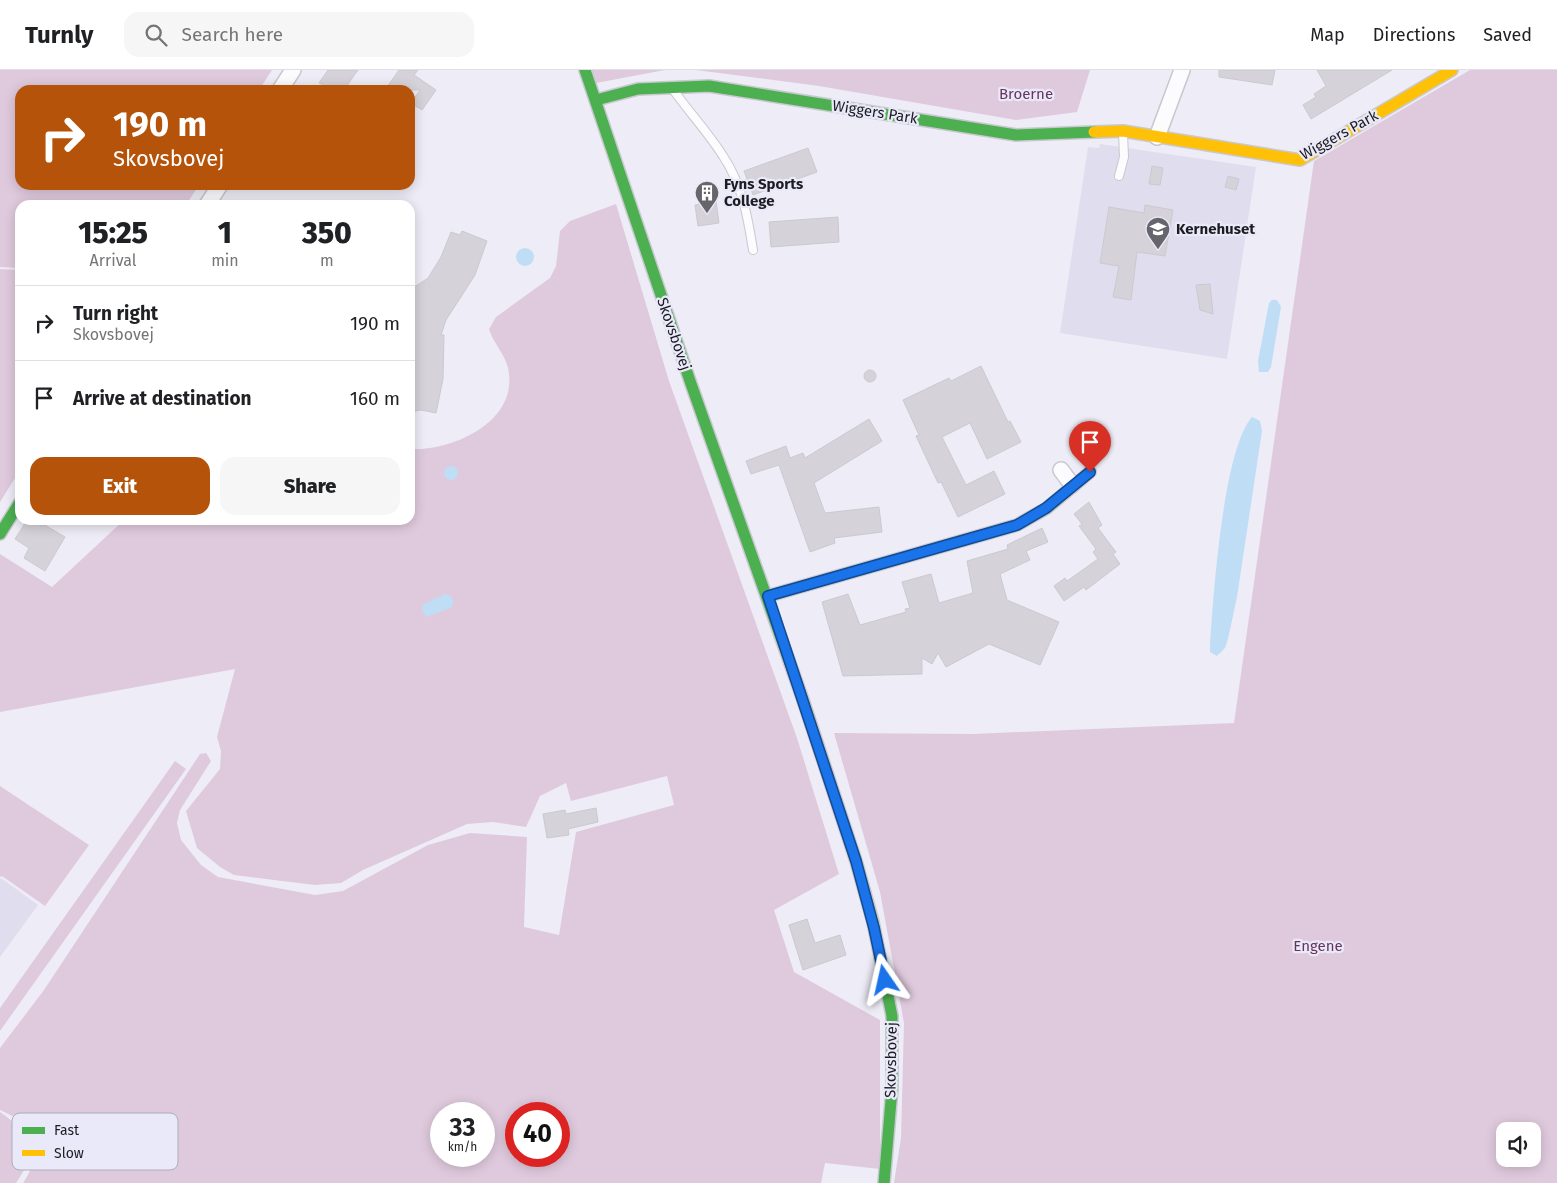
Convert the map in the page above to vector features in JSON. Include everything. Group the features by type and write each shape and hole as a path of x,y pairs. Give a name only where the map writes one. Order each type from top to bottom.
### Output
{"street":[{"path":"283,85 293,70"},
{"name":"Skovsbovej","path":"585,70 687,371 768,596 856,861 874,928 890,1007 892,1089 884,1183"},
{"path":"1157,137 1182,70"},
{"name":"Wiggers Park","path":"596,100 619,91 669,85 709,86 1016,135 1123,131 1300,160 1452,70"},
{"path":"1061,470 1072,485"},
{"path":"768,596 1017,525 1046,508 1090,472"},
{"path":"0,534 15,510"}],"lane":[{"path":"669,85 724,156 736,180 745,208 753,250"},
{"path":"1119,176 1124,157 1123,131"}],"shaded area":[{"name":"Kernehuset","path":"1100,144 1256,167 1227,359 1060,333 1088,147 1099,148"},
{"path":"0,879 38,905 0,957"}],"green space":[{"path":"0,70 272,70 262,85 15,85 15,190 196,190 189,200 15,200 15,268 0,267"},
{"path":"591,70 665,70 596,83"},
{"name":"Broerne","path":"696,70 1090,70 1077,112 1016,120 819,86"},
{"name":"Engene","path":"1470,70 1557,70 1557,1183 894,1183 901,1138 904,1023 880,892 834,733 973,734 1234,723 1314,161"},
{"path":"616,204 669,381 797,738 839,874 774,910 794,972 880,1020 880,1169 825,1163 821,1183 23,1183 30,1170 178,1170 178,1113 12,1113 12,1116 0,1110 0,1048 44,990 200,754 206,753 211,761 180,810 177,823 181,840 201,865 218,877 315,895 343,891 428,845 470,833 527,837 524,927 559,935 576,832 674,805 667,776 571,801 566,783 540,796 526,827 493,822 467,824 363,870 341,883 315,885 234,875 220,867 197,848 186,811 220,769 221,751 217,737 235,669 0,712 0,554 52,587 119,525 415,525 415,449 443,445 477,431 491,420 502,407 508,392 508,368 489,329 496,317 550,278 556,266 560,231 570,221"},
{"path":"0,269 15,270 15,478 0,502"},
{"path":"175,761 186,769 0,1031 0,1008"},
{"path":"0,786 89,845 45,906 2,876 0,877"},
{"path":"0,1112 12,1122 12,1170 24,1170 16,1183 0,1183"}],"water":[{"path":"525,248 531,251 534,257 531,263 525,266 519,263 516,257 519,251"},
{"path":"1272,300 1277,300 1281,307 1271,367 1268,372 1259,372 1258,361 1269,303"},
{"path":"1252,417 1260,421 1262,431 1237,597 1225,648 1217,656 1210,652 1210,645 1221,526 1234,460 1242,434"},
{"path":"448,466 454,466 458,473 454,480 448,480 444,476 444,470"},
{"path":"445,594 451,596 453,601 452,607 427,617 422,611 422,605"}],"building":[{"path":"328,70 358,70 348,85 321,85 319,83"},
{"path":"399,70 418,70 414,75 436,90 422,110 415,106 415,97 420,90 415,90 415,85 388,85"},
{"path":"1219,70 1275,70 1272,85 1219,77"},
{"path":"1317,70 1392,70 1311,119 1303,105 1316,97 1314,94 1326,86"},
{"path":"808,148 817,172 753,195 744,171"},
{"path":"1152,166 1163,168 1160,185 1149,184"},
{"path":"1228,176 1239,179 1236,190 1225,187"},
{"name":"Fyns Sports College","path":"716,201 719,223 698,226 695,205"},
{"path":"1145,205 1173,210 1165,256 1137,252 1131,300 1113,297 1119,266 1100,263 1109,207 1144,213"},
{"path":"838,217 839,242 771,247 769,222"},
{"path":"462,231 487,241 475,275 446,320 441,335 444,335 443,379 436,413 421,410 415,411 415,287 428,278 441,257 451,232 460,235"},
{"path":"1210,284 1213,314 1200,310 1196,285"},
{"path":"981,366 1008,422 1010,421 1021,442 987,459 970,423 942,437 966,485 994,471 1005,494 958,517 941,482 938,483 916,436 919,435 903,400 949,378 951,381"},
{"path":"872,370 875,371 875,381 868,382 865,381 864,374 865,371"},
{"path":"869,419 882,441 814,483 825,513 879,507 882,532 834,538 835,543 810,552 779,465 751,474 746,461 786,446 790,458 803,453 805,458"},
{"path":"1089,502 1102,525 1098,528 1116,552 1113,554 1120,564 1086,590 1084,587 1064,601 1054,586 1065,578 1067,581 1098,559 1093,552 1096,549 1079,526 1082,524 1074,514"},
{"path":"24,525 45,525 65,537 45,571 24,558 29,548 15,539"},
{"path":"1042,528 1048,542 1026,551 1030,560 1000,574 1007,600 1059,622 1040,665 989,644 946,667 938,653 932,664 922,658 922,674 843,676 822,602 848,594 860,625 906,612 905,609 910,608 902,582 931,574 939,603 973,593 967,561 1008,549 1007,545"},
{"path":"596,808 598,822 568,829 569,835 547,838 543,814 565,810 566,814"},
{"path":"807,919 815,943 840,935 846,955 803,970 789,925"}],"traffic: fast":[{"path":"585,70 690,381 803,700"},
{"path":"596,100 638,89 709,86 1016,135 1094,132"},
{"path":"768,596 1017,525 1047,508 1090,472"},
{"path":"0,534 15,510"},
{"path":"873,922 892,1016 892,1089 884,1183"}],"traffic: slow":[{"path":"1094,132 1123,131 1300,160 1452,70"},
{"path":"803,700 856,861 873,922"}],"place":[{"name":"Fyns Sports College","path":"707,214"},
{"name":"Kernehuset","path":"1158,250"}],"route":[{"path":"885,980 874,928 856,861 768,596 1017,525 1038,514 1090,472"}]}
